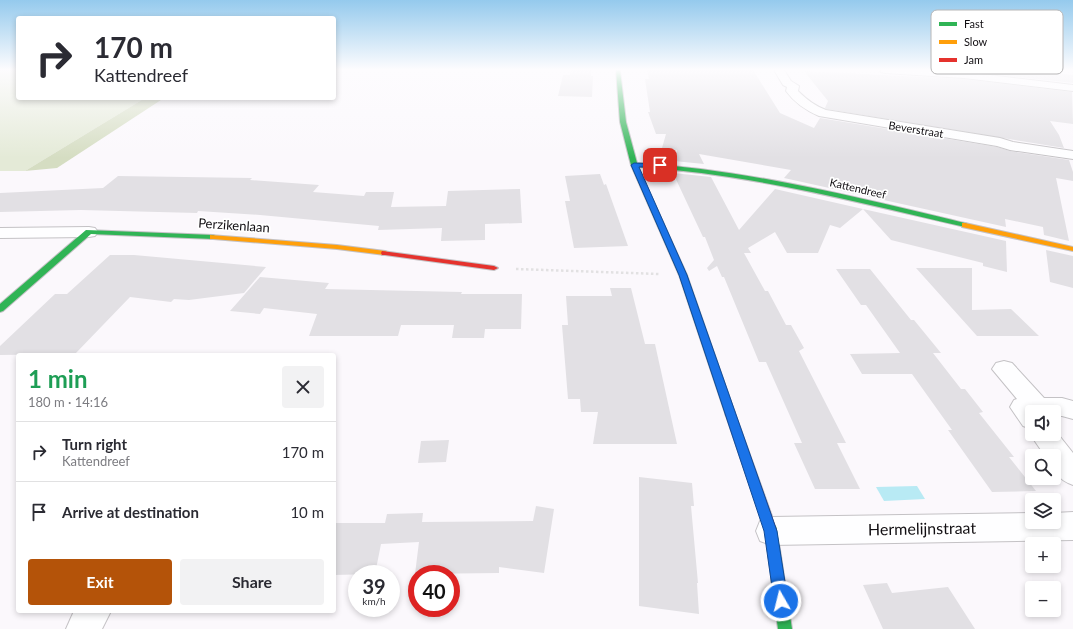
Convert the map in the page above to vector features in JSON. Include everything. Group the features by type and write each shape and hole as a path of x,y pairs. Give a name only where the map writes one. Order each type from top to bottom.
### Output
{"street":[{"path":"621,99 623,122 634,165 683,275 771,531 785,629"},
{"name":"Beverstraat","path":"799,99 809,108 823,113 1000,142 1010,146 1073,155"},
{"name":"Kattendreef","path":"634,165 668,165 745,176 798,186 1073,249"},
{"path":"0,233 89,232"},
{"path":"0,309 89,232"},
{"name":"Perzikenlaan","path":"89,232 224,237 337,247 494,268"},
{"path":"1004,370 1029,405"},
{"path":"1061,407 1073,410"},
{"path":"1048,441 1073,473"},
{"name":"Hermelijnstraat","path":"771,531 1073,526"},
{"path":"83,629 93,613"}],"path":[{"path":"494,268 683,275"}],"green space":[{"path":"0,99 142,100 25,171 0,171"},
{"path":"142,100 161,100 57,168 25,171"}],"water":[{"path":"917,486 925,499 884,501 876,487"}],"building":[{"path":"648,99 771,99 780,113 814,128 820,118 1069,160 1073,172 1073,181 1056,178 1069,241 1044,235 1043,227 1005,219 1006,227 784,178 791,170 699,154 704,164 674,161 677,150 662,148 666,134 656,134 648,112 650,112"},
{"path":"827,99 1072,99 1073,124 1050,121 1059,135 1064,148 826,109 825,108 828,101"},
{"path":"673,173 711,177 739,230 775,189 863,209 840,228 830,225 818,253 787,253 775,232 748,248 751,253 744,253 765,291 768,291 786,325 791,325 804,348 799,351 846,443 837,443 860,489 815,489 794,443 802,443 766,362 759,362 724,277 722,277 717,266 709,271 707,268 714,260 705,237 703,237"},
{"path":"600,174 604,185 606,184 628,246 574,248 565,201 570,201 565,176"},
{"path":"118,176 252,178 250,180 319,185 313,192 364,196 366,192 394,192 391,207 446,206 448,191 520,189 522,223 485,224 485,240 441,241 442,228 378,230 379,226 260,215 198,211 197,213 81,210 0,212 0,193 103,188"},
{"path":"863,209 1006,241 1007,272 983,266 983,263 891,240"},
{"path":"1046,250 1073,256 1073,288 1050,282"},
{"path":"110,255 134,255 266,267 244,293 189,300 174,299 171,302 130,297 76,353 16,353 16,355 0,355 0,346 55,294 67,294"},
{"path":"916,268 972,268 972,310 1011,309 1039,336 977,336"},
{"path":"836,269 870,269 911,320 914,320 941,353 933,353 961,389 965,389 983,412 979,413 1014,457 1009,457 1025,477 1025,485 1031,485 1036,491 992,492 948,430 952,430 912,374 862,374 850,354 900,353 866,305 861,305"},
{"path":"260,277 329,283 325,289 462,292 461,294 522,294 521,329 485,329 484,338 452,338 454,325 401,325 398,336 309,336 317,314 264,308 260,314 230,311"},
{"path":"610,288 631,288 645,344 655,344 677,444 593,444 598,412 581,412 580,399 568,399 562,325 568,325 566,296 612,296"},
{"path":"449,440 446,462 418,463 421,441"},
{"path":"639,477 692,483 694,506 691,506 698,583 699,614 639,606"},
{"path":"536,506 554,509 544,573 499,567 499,573 460,573 460,565 416,565 419,542 381,544 377,565 348,565 348,575 336,575 336,523 385,523 387,514 423,513 422,522 533,521"},
{"path":"887,583 892,593 948,587 975,629 883,629 863,585"}],"traffic: fast":[{"path":"621,99 623,122 634,165 683,275 730,413"},
{"path":"634,165 676,168 760,179 842,196 965,225"},
{"path":"0,309 89,232 213,237"},
{"path":"771,530 785,629"}],"traffic: slow":[{"path":"965,225 1073,249"},
{"path":"213,237 337,247 385,253"}],"traffic: jam":[{"path":"385,253 494,268"},
{"path":"730,413 771,530"}],"route":[{"path":"660,165 634,165 683,275 727,400 771,531 781,601"}]}
